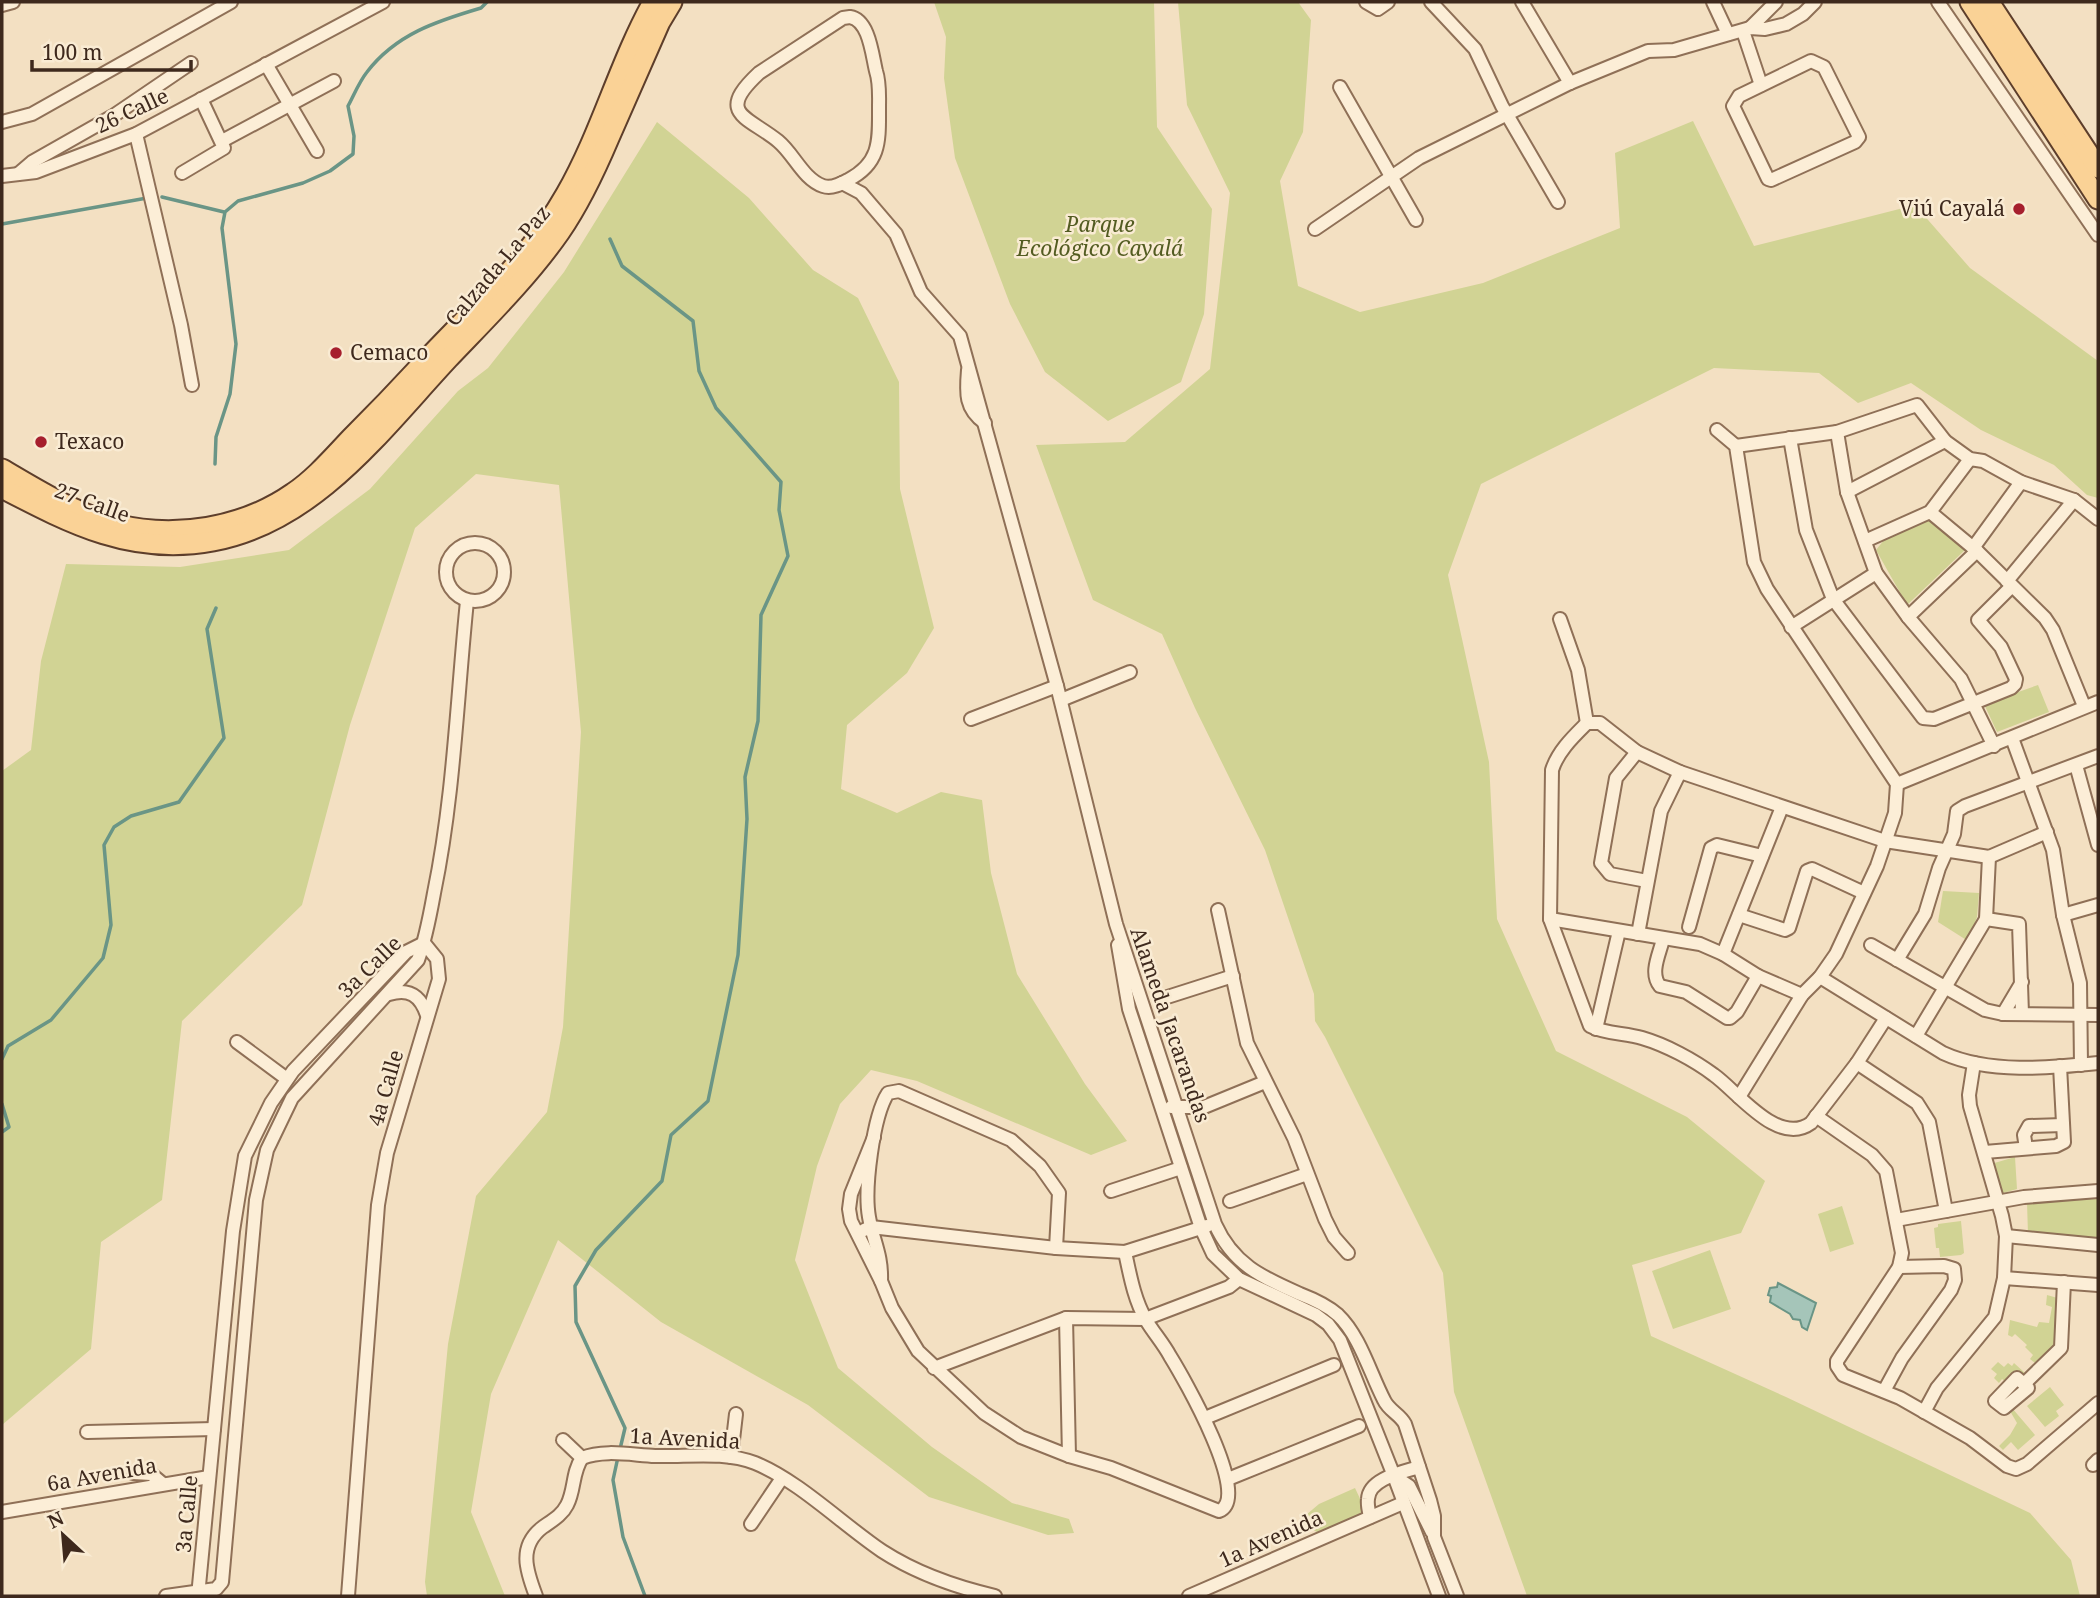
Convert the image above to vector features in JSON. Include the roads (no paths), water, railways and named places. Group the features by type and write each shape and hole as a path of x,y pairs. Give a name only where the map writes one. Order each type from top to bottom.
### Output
{"main road":[{"name":"Calzada La Paz","path":"211,534 292,494 312,478 502,280 545,227 566,194 586,156 653,2"},
{"name":"Calzada La Paz","path":"211,534 247,531 283,515 334,478 505,299 560,233 587,187 660,22 672,2"},
{"path":"1970,2 2098,199"},
{"path":"1989,2 2098,168"},
{"name":"27 Calle","path":"2,469 60,502 117,524 211,534"},
{"name":"27 Calle","path":"2,488 85,530 120,540 170,545 211,534"}],"street":[{"path":"2,5 13,2"},
{"path":"2,122 32,114 231,2"},
{"path":"1366,2 1378,9 1388,2"},
{"path":"1430,2 1475,49 1507,114 1558,201"},
{"path":"1522,2 1570,83"},
{"path":"1713,2 1728,34"},
{"path":"1746,30 1776,2"},
{"path":"1315,229 1419,158 1570,83 1648,51 1674,50 1728,34 1786,23 1803,14 1815,2"},
{"path":"1938,2 2098,235"},
{"name":"26 Calle","path":"2,176 36,172 136,134 374,4"},
{"path":"862,193 865,169 879,145 879,81 864,27 854,17 849,17 843,18 759,72 747,84 738,103 739,113 743,119 779,141 806,174 820,185 830,187 842,183 865,169"},
{"path":"1746,30 1761,85"},
{"path":"1811,61 1818,62 1824,67 1859,136 1855,142 1772,180 1768,179 1733,106 1739,96 1761,85 1811,61"},
{"path":"18,175 32,162 113,116 191,63"},
{"path":"266,64 317,151"},
{"path":"222,141 334,81"},
{"path":"1340,87 1416,220"},
{"path":"182,173 224,148 201,99"},
{"path":"136,134 181,325 192,385"},
{"path":"842,183 862,193 896,234 921,292 960,335 970,363 966,392 968,400 973,415 985,423 1061,700 1116,924"},
{"path":"1736,446 1837,432 1917,405 1945,441 1970,459 1983,461 2021,482 2074,500 2098,519"},
{"path":"1717,430 1736,446 1754,562 1767,590 1897,784 1895,813 1877,866 1836,954 1820,977 1802,995 1739,1097"},
{"path":"1837,432 1847,492 1876,573 1908,617 1961,679 1994,746"},
{"path":"1790,438 1805,530 1833,599 1923,718 1934,719 2015,684 2016,678 2001,647 1978,620 2074,500"},
{"path":"1847,492 1945,441"},
{"path":"1865,541 1930,512 1970,459"},
{"path":"1908,617 1975,550 2021,482"},
{"path":"1930,512 1975,550 2045,618 2053,630 2084,706"},
{"path":"478,543 488,546 502,559 504,578 494,595 486,600 467,601 458,597 447,581 447,562 460,547 478,543"},
{"path":"1791,627 1876,573"},
{"path":"424,943 444,847 467,601"},
{"path":"1560,619 1578,670 1587,723"},
{"path":"1061,700 1130,672"},
{"path":"971,719 1057,686"},
{"path":"1897,784 2098,702"},
{"path":"1886,1018 1857,1063 1803,1129 1786,1129 1746,1105 1731,1088 1710,1072 1665,1048 1644,1039 1590,1026 1550,919 1552,770 1559,754 1587,723 1600,723 1637,752 1680,772 1885,841 1989,857 2047,832"},
{"path":"2011,738 2053,849 2063,915 2080,983 2081,1065"},
{"path":"1637,752 1616,778 1601,863 1610,874 1647,881"},
{"path":"1897,960 1925,914 1939,868 1954,834 1956,815 1961,808 2098,756"},
{"path":"2076,765 2098,845"},
{"path":"1638,934 1661,811 1680,772"},
{"path":"1723,954 1782,807"},
{"path":"1689,927 1710,848 1717,845 1762,856"},
{"path":"1916,1036 1986,919 1989,857"},
{"path":"1739,915 1785,930 1789,928 1807,871 1812,869 1864,893"},
{"path":"2063,915 2098,905"},
{"path":"1218,910 1240,1021 1247,1042 1294,1138 1325,1219 1334,1237 1348,1253"},
{"path":"1550,919 1700,944 1723,954 1758,976 1802,995"},
{"path":"1986,919 2019,924 2022,1014"},
{"name":"Alameda Jacarandas","path":"1116,924 1214,1224 1230,1252 1252,1271 1319,1302 1338,1315 1352,1334 1385,1403 1405,1424 1434,1516 1434,1536 1457,1596"},
{"name":"Alameda Jacarandas","path":"1116,924 1119,961 1129,1009 1161,1111 1213,1254 1239,1279 1316,1314 1339,1339 1439,1596"},
{"path":"1595,1029 1619,931"},
{"path":"1663,939 1654,974 1657,983 1694,996 1727,1018 1737,1013 1758,976"},
{"name":"3a Calle","path":"424,943 418,960 297,1092 267,1150 256,1200 222,1582 216,1589 198,1594 233,1231 245,1156 271,1103 288,1079 406,952 424,943"},
{"name":"4a Calle","path":"348,1596 378,1205 387,1153 427,1015 436,993 440,969 437,959 424,943"},
{"path":"1871,946 1985,1010 2003,1014 2098,1015"},
{"path":"1161,999 1233,976"},
{"path":"1820,977 1943,1053 1973,1063 2060,1066 2098,1063"},
{"path":"2003,1014 2022,982"},
{"path":"389,994 406,991 412,993 420,1000 427,1015"},
{"path":"237,1042 288,1079"},
{"path":"1857,1063 1917,1103 1924,1111 1929,1122 1946,1211"},
{"path":"1924,1412 1937,1388 1995,1317 2004,1278 2006,1236 1969,1095 1973,1063"},
{"path":"1985,1152 2062,1144 2064,1139 2060,1066"},
{"path":"1161,1111 1177,1106 1204,1107 1265,1082"},
{"path":"881,1281 882,1261 870,1227 868,1197 874,1137 882,1102 888,1093 899,1091 1011,1140 1040,1166 1059,1193 1056,1248"},
{"path":"1183,1123 1196,1117 1204,1107"},
{"path":"1816,1116 1880,1163 1886,1171 1902,1253 1899,1267 1838,1361 1837,1366 1843,1375 1884,1391 1924,1412 1970,1438 2007,1466 2016,1469 2027,1464 2098,1403"},
{"path":"2026,1148 2024,1135 2029,1126 2063,1125"},
{"path":"874,1137 851,1194 849,1209 856,1234 904,1331 934,1368 984,1413 1021,1437 1069,1456 1111,1468 1219,1511 1225,1509 1229,1501 1228,1479 1205,1418 1170,1355 1145,1319 1133,1289 1125,1252"},
{"path":"1111,1191 1181,1168"},
{"path":"1230,1202 1307,1174"},
{"path":"1896,1220 2024,1197 2098,1191"},
{"path":"856,1234 870,1227 1056,1248 1125,1252 1214,1224"},
{"path":"2006,1236 2098,1245"},
{"path":"1884,1391 1902,1358 1951,1290 1955,1280 1954,1269 1944,1266 1899,1267"},
{"path":"2004,1278 2098,1285"},
{"path":"934,1368 1066,1318 1145,1319 1228,1287 1239,1279"},
{"path":"2024,1384 2061,1348 2064,1282"},
{"path":"1066,1318 1069,1456"},
{"path":"1205,1418 1334,1365"},
{"path":"220,1371 239,1373"},
{"path":"1359,1387 1364,1389 1371,1385 1371,1373"},
{"path":"731,1457 736,1414"},
{"path":"1375,1428 1380,1421 1387,1418 1405,1424"},
{"path":"1228,1479 1359,1426"},
{"path":"87,1432 214,1429"},
{"path":"536,1596 525,1560 528,1543 541,1529 558,1518 568,1504 574,1472 582,1458 563,1440"},
{"name":"1a Avenida","path":"582,1458 597,1453 731,1457 755,1463 782,1478 906,1566 966,1589 995,1596"},
{"path":"1370,1517 1367,1498 1377,1483 1419,1466"},
{"path":"133,1473 151,1474 163,1484"},
{"path":"1394,1476 1409,1486 1434,1536"},
{"path":"751,1524 782,1478"},
{"name":"6a Avenida","path":"2,1512 163,1484 209,1483 229,1490"},
{"name":"1a Avenida","path":"1189,1596 1403,1503"},
{"path":"172,1596 198,1594"}],"waterway":[{"path":"215,464 216,437 230,394 236,344 222,228 225,212 238,201 303,183 330,171 353,154 354,136 348,106 364,76 378,59 404,38 449,18 481,8 487,2"},
{"path":"162,197 224,212"},
{"path":"2,224 147,198"},
{"path":"610,239 622,266 693,321 699,371 716,408 781,482 779,510 788,556 761,615 758,721 745,777 747,819 738,955 708,1101 671,1135 662,1181 596,1250 575,1286 576,1322 625,1428 620,1449"},
{"path":"2,1059 8,1046 51,1020 103,958 111,925 104,845 114,827 131,816 179,802 224,738 207,629 216,608"},
{"path":"2,1104 9,1127 2,1132"},
{"path":"618,1457 613,1480 623,1537 645,1596"}],"place":[{"name":"Viú Cayalá","path":"2019,209"},
{"name":"Cemaco","path":"336,353"},
{"name":"Texaco","path":"41,442"}],"park label":[{"name":"Parque Ecológico Cayalá","path":"1100,237"}]}
